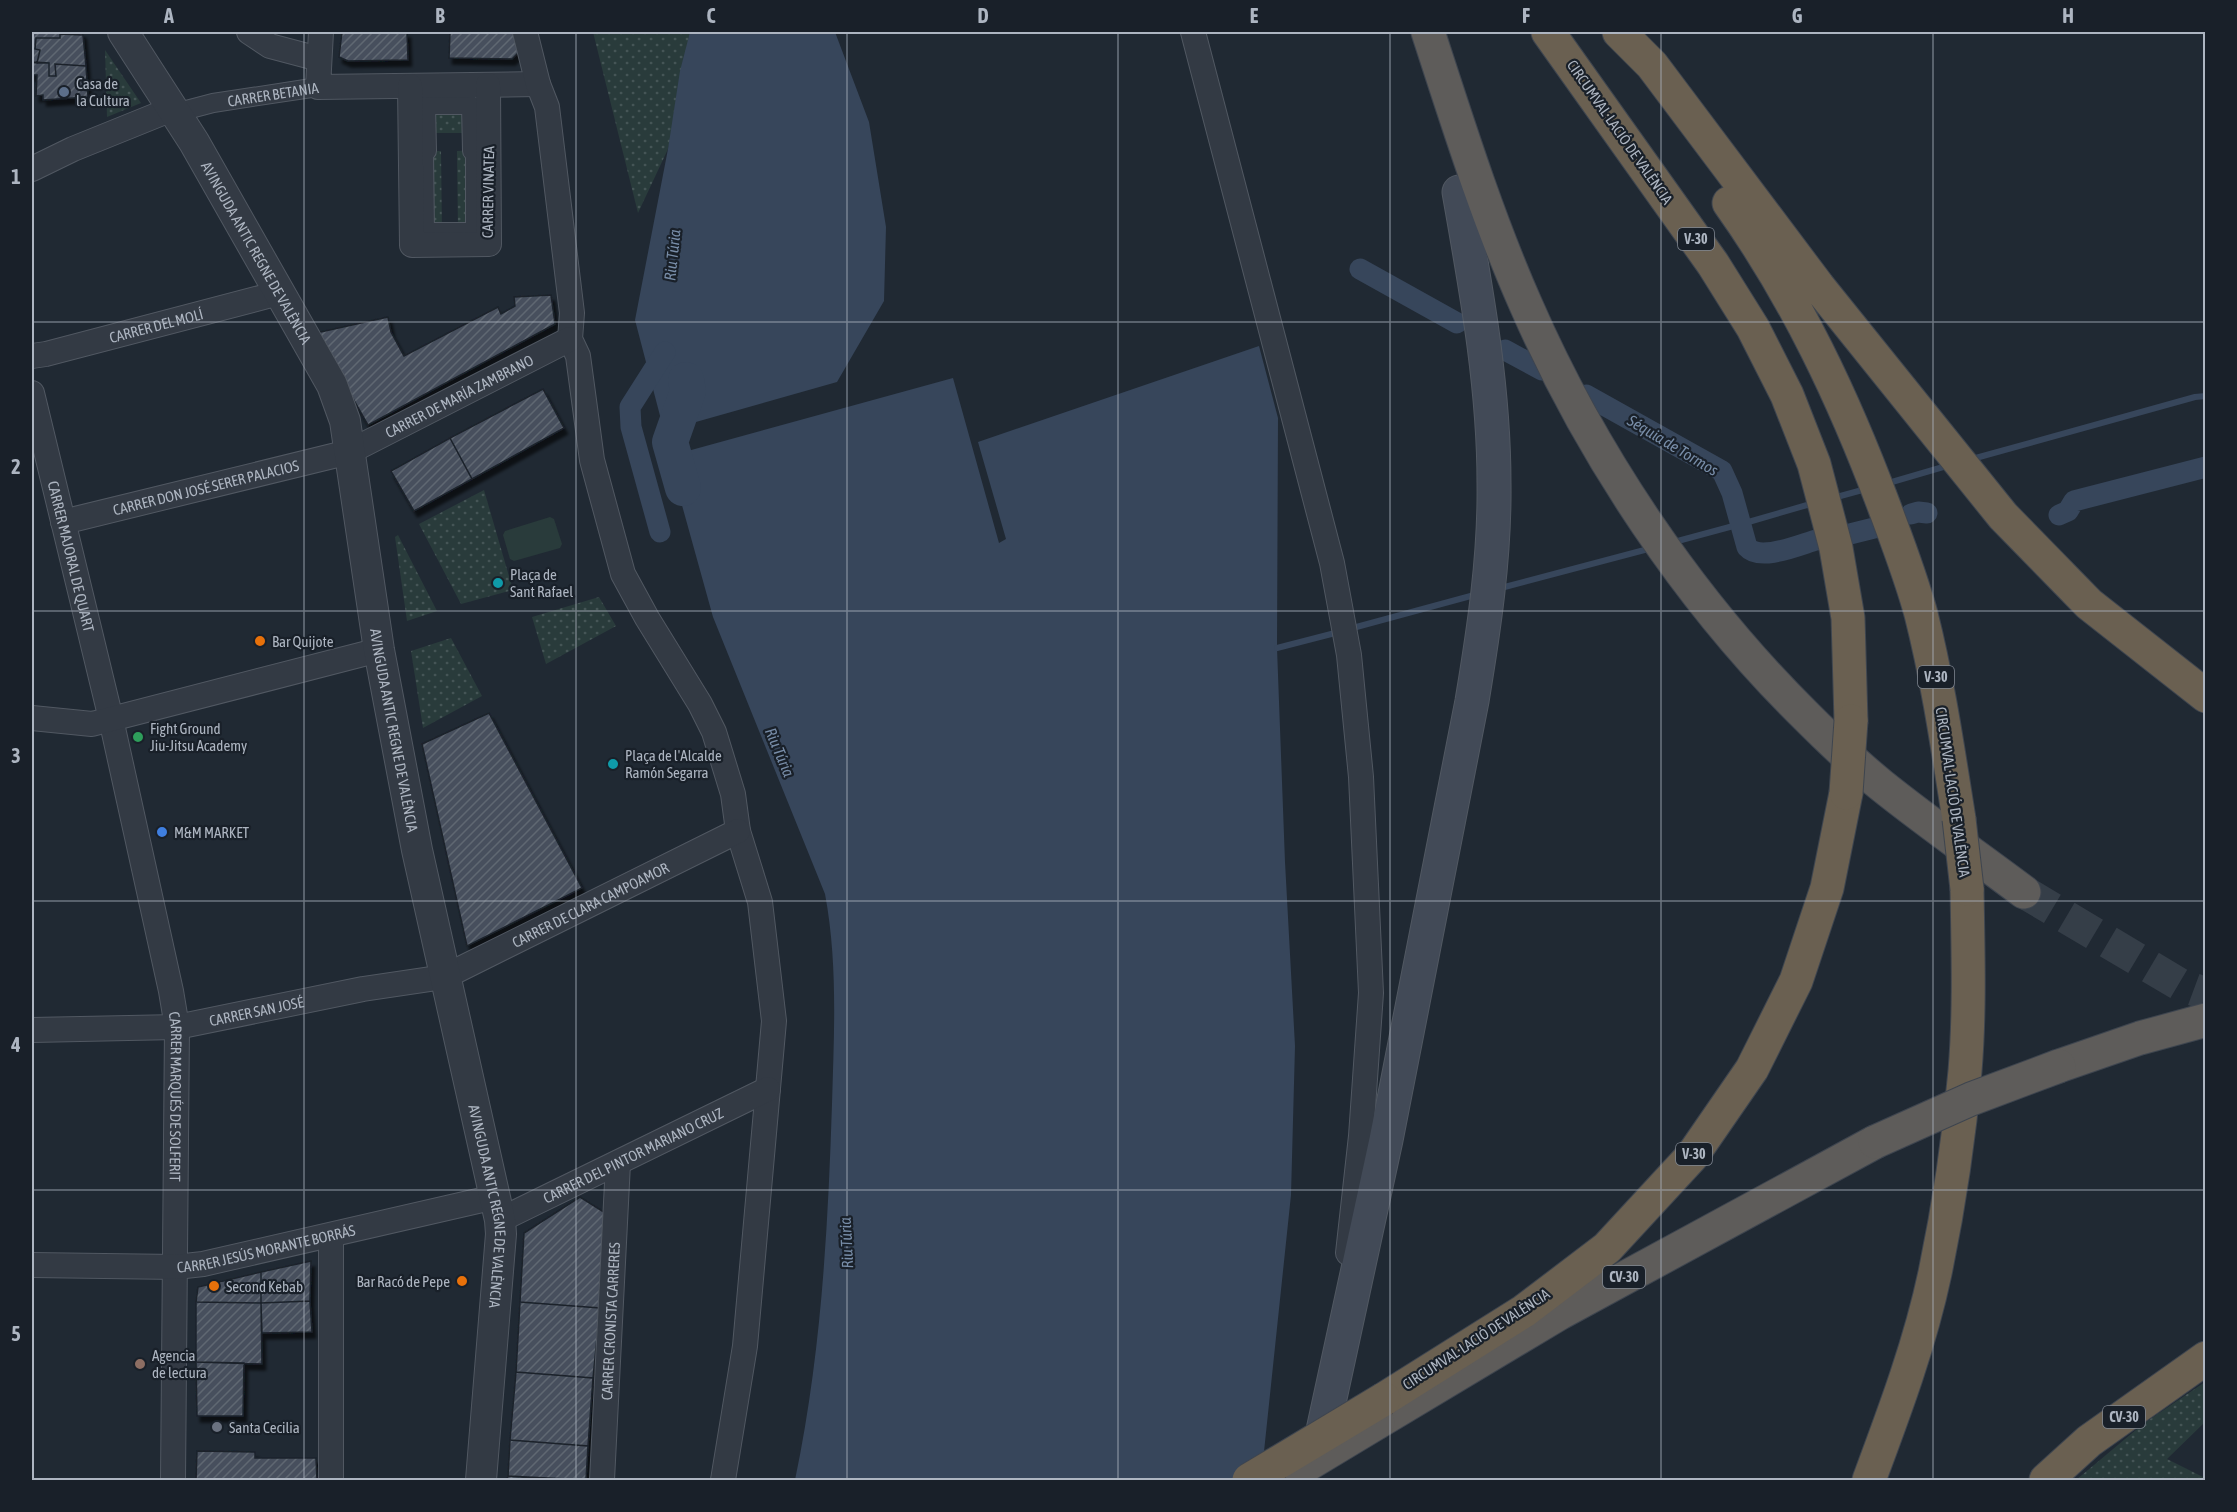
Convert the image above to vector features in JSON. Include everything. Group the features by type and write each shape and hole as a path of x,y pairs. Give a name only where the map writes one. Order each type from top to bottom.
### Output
{"highway":[{"path":"1428,32 1488,212 1526,306 1584,424 1628,494 1699,596 1742,649 1806,716 1880,784 2024,892"},
{"name":"CIRCUMVAL·LACIÓ DE VALÈNCIA","path":"1249,1480 1381,1410 1524,1311 1607,1248 1692,1156 1752,1069 1796,981 1827,888 1846,793 1851,721 1848,618 1836,548 1814,464 1787,396 1754,328 1713,264 1548,32"},
{"name":"CIRCUMVAL·LACIÓ DE VALÈNCIA","path":"1610,32 1639,77 1764,254 1793,302 1819,353 1860,443 1896,539 1920,611 1938,685 1959,819 1967,889 1968,974 1965,1070 1955,1162 1935,1275 1904,1387 1869,1480"},
{"path":"1619,32 1652,65 1818,286 2003,516 2089,604 2205,696"},
{"path":"1440,66 1459,192"},
{"name":"CV-30","path":"1279,1480 1381,1410 1875,1142 1971,1099 2059,1066 2140,1038 2205,1020"},
{"name":"CV-30","path":"2046,1480 2089,1441 2205,1358"}],"main road":[{"path":"1311,1480 1386,1140 1484,629 1491,560 1494,484 1492,412 1480,310 1459,192"}],"street":[{"name":"AVINGUDA ANTIC REGNE DE VALÈNCIA","path":"123,32 194,142 332,386 345,422 379,650 417,850 501,1234 482,1480"},
{"path":"249,32 270,46 319,59"},
{"name":"CARRER BETANIA","path":"174,111 318,87 321,32"},
{"path":"525,32 538,84 547,107 572,313 570,339 578,356 592,460 623,574 646,618 700,704 714,732 733,794 738,831 759,902 774,1021 745,1347 723,1480"},
{"path":"1193,32 1332,563 1349,655 1361,777 1371,993 1361,1136 1348,1251 1311,1480"},
{"path":"318,87 538,84"},
{"name":"CARRER VINATEA","path":"410,86 412,245 489,244 488,85"},
{"path":"426,105 471,105 471,151 475,150 476,231 425,232 426,105"},
{"path":"32,169 72,149 174,111"},
{"name":"CARRER DEL MOLÍ","path":"32,356 279,292"},
{"name":"CARRER DE MARÍA ZAMBRANO","path":"350,452 570,339"},
{"name":"CARRER MAJORAL DE QUART","path":"32,393 111,719"},
{"name":"CARRER DON JOSÉ SERER PALACIOS","path":"63,522 350,452"},
{"path":"32,718 92,724 379,650"},
{"name":"CARRER MARQUÉS DE SOLFERIT","path":"111,719 169,980 177,1027 173,1480"},
{"name":"CARRER DE CLARA CAMPOAMOR","path":"444,977 738,831"},
{"name":"CARRER SAN JOSÉ","path":"32,1030 177,1027 363,989 444,977"},
{"name":"CARRER DEL PINTOR MARIANO CRUZ","path":"497,1208 618,1163 768,1089"},
{"name":"CARRER CRONISTA CARRERES","path":"602,1480 618,1163"},
{"name":"CARRER JESÚS MORANTE BORRÁS","path":"32,1265 176,1267 203,1264 331,1236 497,1208"},
{"path":"331,1236 331,1480"}],"shaded area":[{"path":"593,32 695,32 668,149 638,213"},
{"path":"105,50 141,103 107,117"},
{"path":"426,105 465,105 465,133 426,133"},
{"path":"475,150 475,232 458,232 457,151"},
{"path":"424,151 441,151 442,232 425,232"},
{"path":"484,490 513,590 461,604 419,524"},
{"path":"550,517 554,519 562,544 560,548 514,561 510,559 503,535 505,531"},
{"path":"398,535 437,611 407,621 395,537"},
{"path":"599,597 616,626 546,664 532,617"},
{"path":"451,638 482,696 423,728 411,651"},
{"path":"2205,1382 2205,1422 2167,1459 2205,1480 2076,1480 2143,1424"}],"water":[{"path":"690,32 835,32 869,122 886,227 884,301 837,382 664,431 635,320 668,149 680,71"},
{"path":"1259,346 1278,418 1277,648 1295,1046 1291,1195 1261,1480 795,1480 811,1387 825,1246 834,1025 829,920 825,894 713,617 665,444 675,440 681,459 685,457 684,452 953,378 999,543 1006,539 978,442"}],"building":[{"path":"32,32 82,32 83,35 60,34 60,38 36,38 35,49 40,50 37,63 32,62"},
{"path":"342,32 407,32 408,60 348,61 339,57"},
{"path":"450,32 516,32 520,51 512,59 449,58"},
{"path":"60,34 83,35 86,66 55,64 56,76 49,76 49,63 37,63 40,50 35,49 36,38 60,38"},
{"path":"32,62 49,63 49,76 56,76 55,64 86,66 88,97 43,100 43,95 36,96 37,75 32,75"},
{"path":"551,295 555,324 368,425 316,333 388,317 391,332 404,356 498,307 501,314 515,306 514,297"},
{"path":"543,389 564,428 472,479 450,438"},
{"path":"450,438 472,479 414,511 391,471"},
{"path":"489,713 582,888 467,946 422,744"},
{"path":"580,1197 607,1214 600,1308 520,1302 524,1233"},
{"path":"311,1261 310,1301 261,1303 261,1272"},
{"path":"261,1272 261,1303 196,1302 198,1287"},
{"path":"310,1301 312,1332 262,1333 261,1303"},
{"path":"196,1302 261,1303 262,1364 196,1362"},
{"path":"520,1302 600,1308 593,1378 516,1372"},
{"path":"196,1362 244,1363 243,1416 197,1416"},
{"path":"516,1372 593,1378 588,1446 510,1440"},
{"path":"510,1440 588,1446 586,1480 508,1476"},
{"path":"197,1451 255,1452 255,1458 316,1458 317,1480 196,1480"},
{"path":"508,1476 558,1480 507,1480"}],"waterway":[{"name":"Séquia de Tormos","path":"1360,269 1457,323"},
{"name":"Séquia de Tormos","path":"1505,350 1542,370"},
{"path":"660,532 631,427 630,407 665,352"},
{"name":"Riu Túria","path":"683,488 670,442 688,391 686,380"},
{"name":"Séquia de Tormos","path":"1586,395 1722,471 1732,493 1747,547 1753,551 1770,553 1816,540"},
{"path":"1972,459 2195,397 2206,396"},
{"path":"1885,484 1950,465"},
{"name":"Séquia de Tormos","path":"2059,515 2068,511 2074,501 2206,467"},
{"path":"1833,498 1866,489"},
{"path":"1745,523 1814,503"},
{"name":"Séquia de Tormos","path":"1911,514 1927,513"},
{"path":"1674,542 1737,525"},
{"name":"Séquia de Tormos","path":"1850,534 1878,527"},
{"path":"1497,589 1652,548"},
{"path":"1349,629 1478,594"},
{"path":"1277,648 1339,632"}],"tunnel":[{"path":"2024,892 2179,984 2206,994"}],"place":[{"name":"Casa de la Cultura","path":"64,92"},
{"name":"Plaça de Sant Rafael","path":"498,583"},
{"name":"Bar Quijote","path":"260,641"},
{"name":"Fight Ground Jiu-Jitsu Academy","path":"138,737"},
{"name":"Plaça de l'Alcalde Ramón Segarra","path":"613,764"},
{"name":"M&M MARKET","path":"162,832"},
{"name":"Bar Racó de Pepe","path":"462,1281"},
{"name":"Second Kebab","path":"214,1286"},
{"name":"Agencia de lectura","path":"140,1364"},
{"name":"Santa Cecilia","path":"217,1427"}]}
